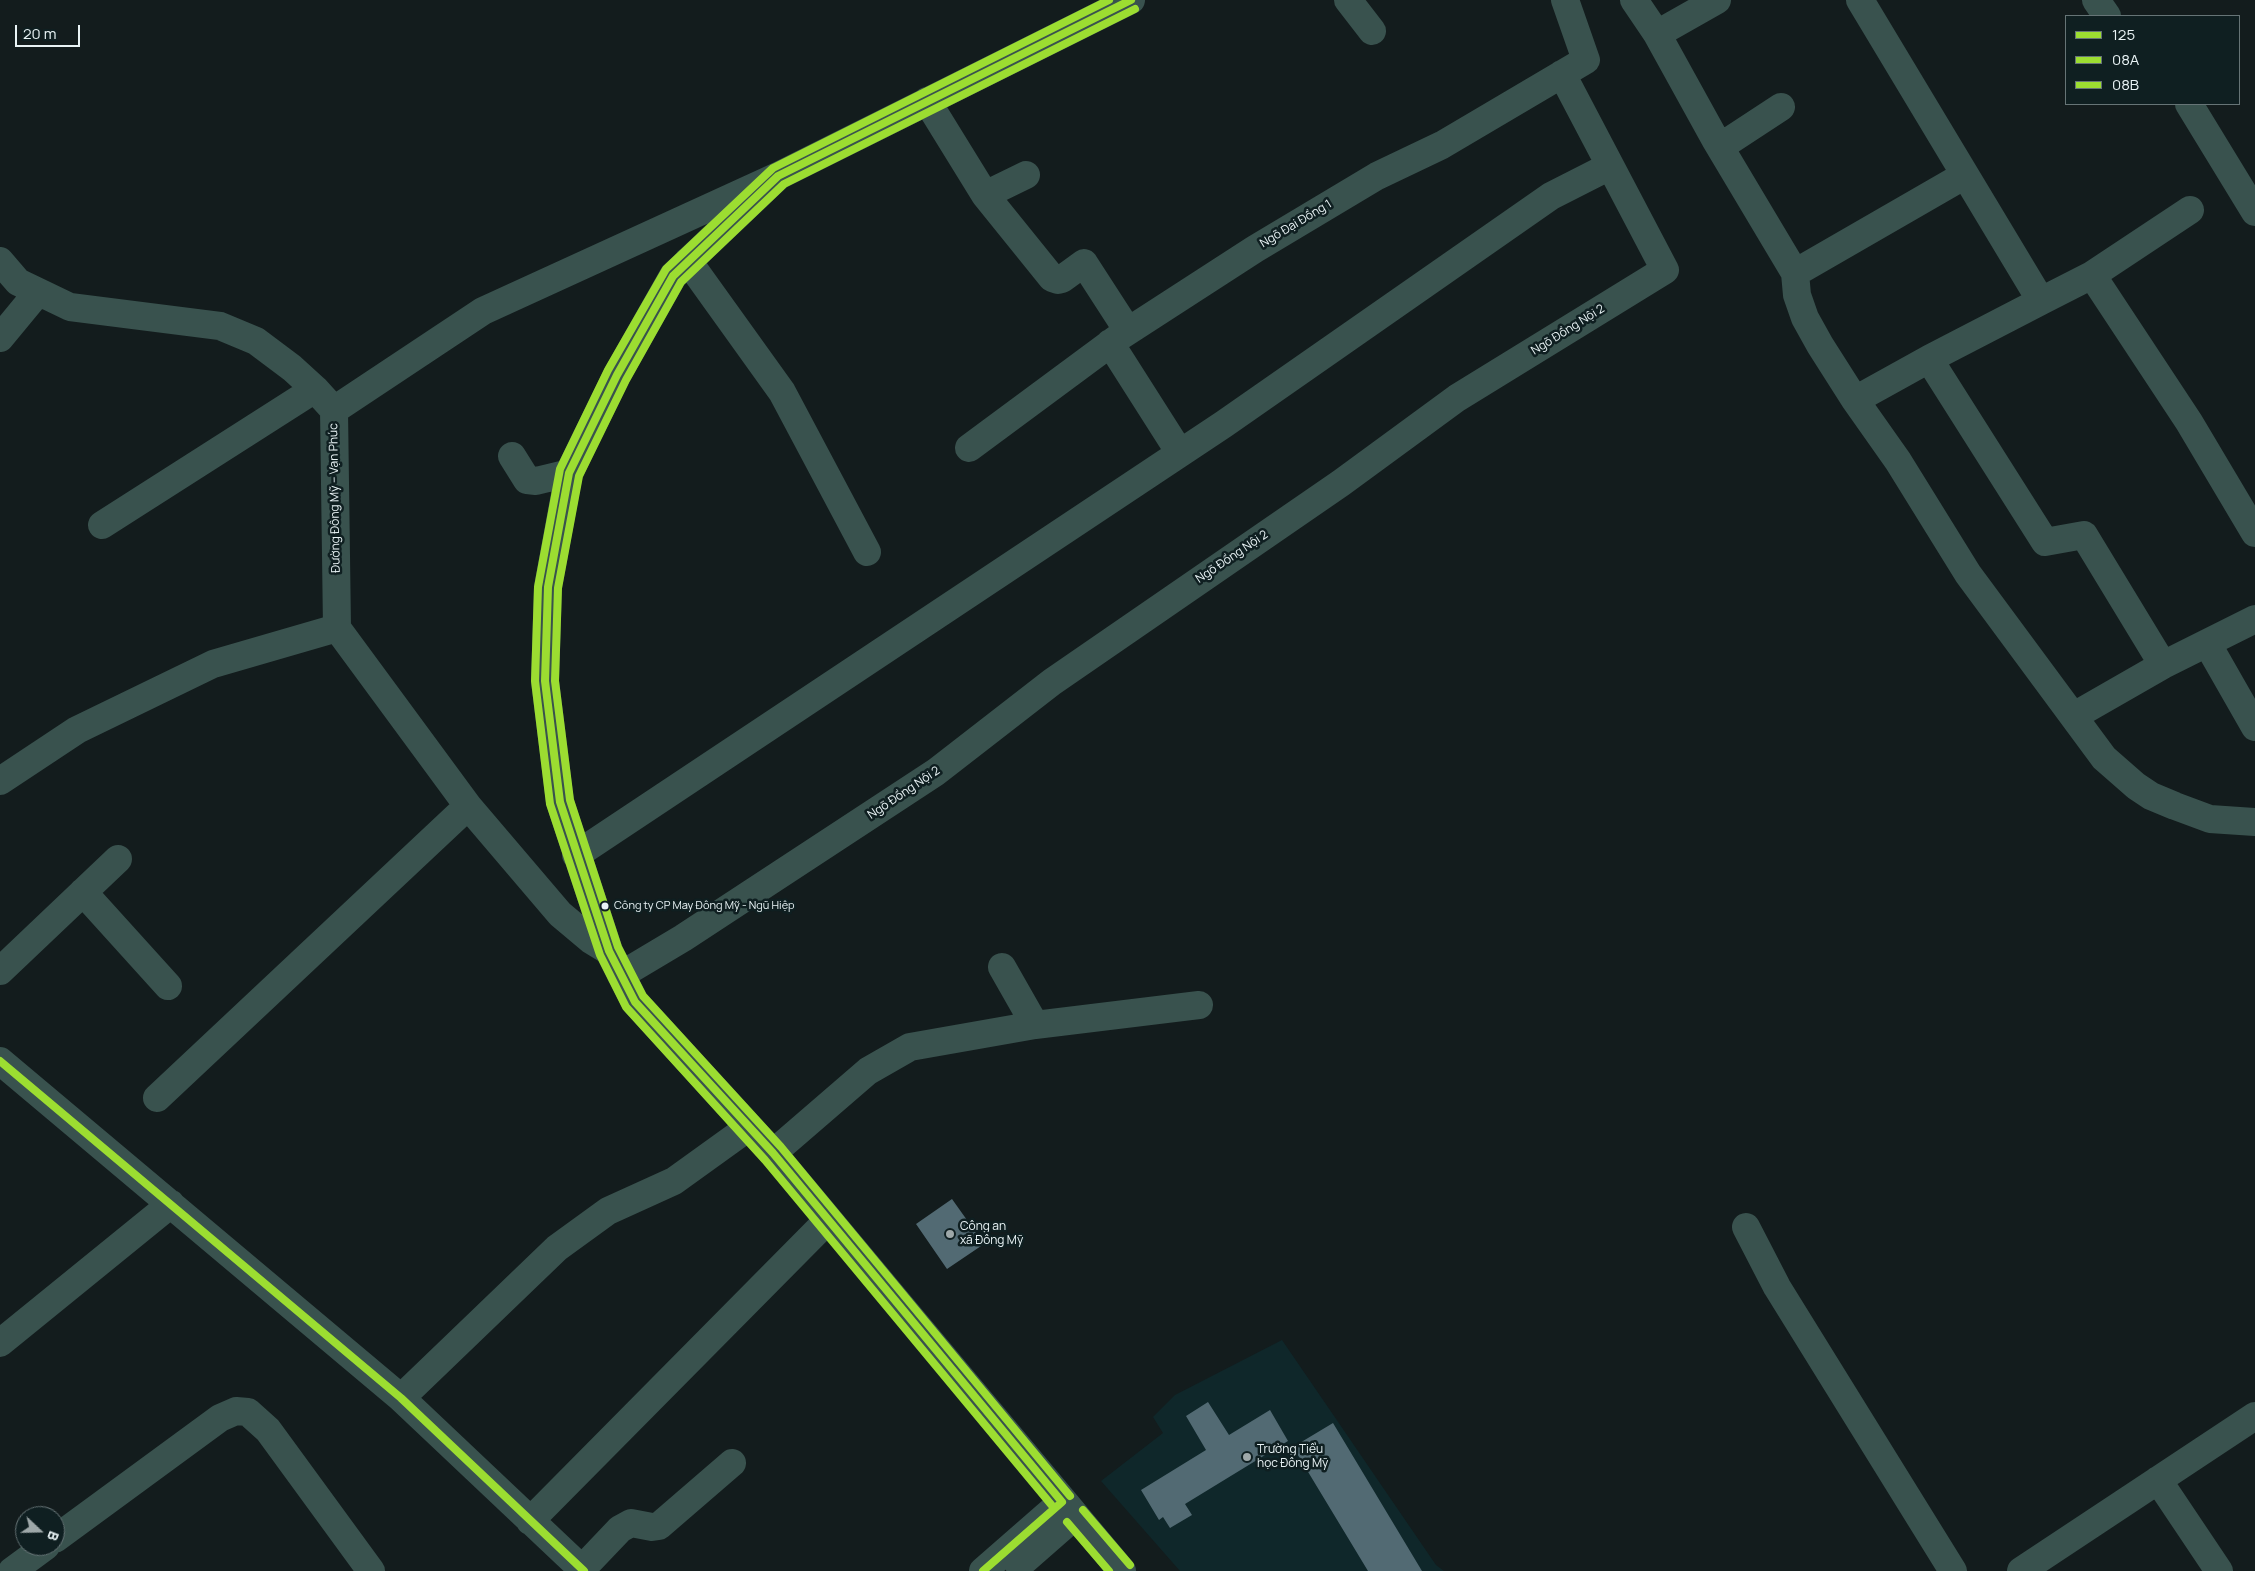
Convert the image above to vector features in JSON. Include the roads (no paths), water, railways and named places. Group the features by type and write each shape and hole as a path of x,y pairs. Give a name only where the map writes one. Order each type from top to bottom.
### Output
{"street":[{"path":"1122,1571 1068,1509 773,1153 635,1002 615,963 576,855 560,802 545,681 548,587 569,473 617,375 672,276 778,176 1131,0"},
{"path":"1348,0 1372,31"},
{"name":"Ngõ Đại Đồng 1","path":"969,448 1119,337 1255,249 1369,181 1442,145 1586,60 1565,0"},
{"path":"1634,0 1657,34 1720,147 1794,273 1797,295 1805,318 1855,400 1898,461 1968,574 2104,758 2136,786 2151,796 2210,818 2255,822"},
{"path":"1657,34 1717,0"},
{"path":"1860,0 2041,301"},
{"path":"2096,0 2106,15"},
{"name":"Ngõ Đồng Nội 2","path":"615,963 683,938 936,772 1052,682 1341,483 1457,398 1665,270 1562,74"},
{"path":"927,101 985,195 1052,278 1062,279 1084,263 1119,337 1180,453"},
{"path":"2190,105 2255,212"},
{"path":"1720,147 1781,108"},
{"path":"576,855 1180,453 1551,196 1610,166"},
{"path":"985,195 1026,175"},
{"path":"1794,273 1965,175"},
{"name":"Đường Đông Mỹ – Vạn Phúc","path":"336,628 334,410 483,311 778,176"},
{"path":"1855,400 1929,359 2092,275 2190,210"},
{"path":"0,261 18,282 70,307 220,326 256,341 316,389 334,410"},
{"path":"688,261 782,392 867,552"},
{"path":"2092,275 2189,422 2255,533"},
{"path":"0,338 38,292"},
{"path":"1929,359 2045,542 2084,535 2163,665"},
{"path":"102,526 316,389"},
{"path":"512,456 527,480 536,481 569,473"},
{"path":"2074,716 2163,665 2255,618"},
{"path":"0,780 77,730 213,664 336,628 468,806 560,914 615,963"},
{"path":"2207,643 2255,727"},
{"path":"157,1098 468,806"},
{"path":"0,971 118,860"},
{"path":"83,892 168,986"},
{"path":"1002,967 1035,1025"},
{"path":"773,1153 868,1071 910,1047 1035,1025 1199,1005"},
{"path":"0,1060 401,1398 583,1570 620,1529 632,1523 659,1526 732,1464"},
{"path":"401,1398 557,1248 608,1211 674,1181 749,1127"},
{"path":"0,1343 170,1204"},
{"path":"530,1520 828,1220"},
{"path":"1746,1227 1777,1287 1953,1571"},
{"path":"65,1532 220,1418 236,1411 248,1412 268,1430 364,1569"},
{"path":"2021,1571 2255,1416"},
{"path":"2158,1480 2219,1571"},
{"path":"983,1571 1068,1509"},
{"path":"1012,1571 1068,1509"},
{"path":"12,1571 32,1556"}],"place":[{"name":"Công ty CP May Đông Mỹ - Ngũ Hiệp","path":"605,906"},
{"name":"Công an xã Đông Mỹ","path":"950,1234"},
{"name":"Trường Tiểu học Đông Mỹ","path":"1247,1457"}]}
